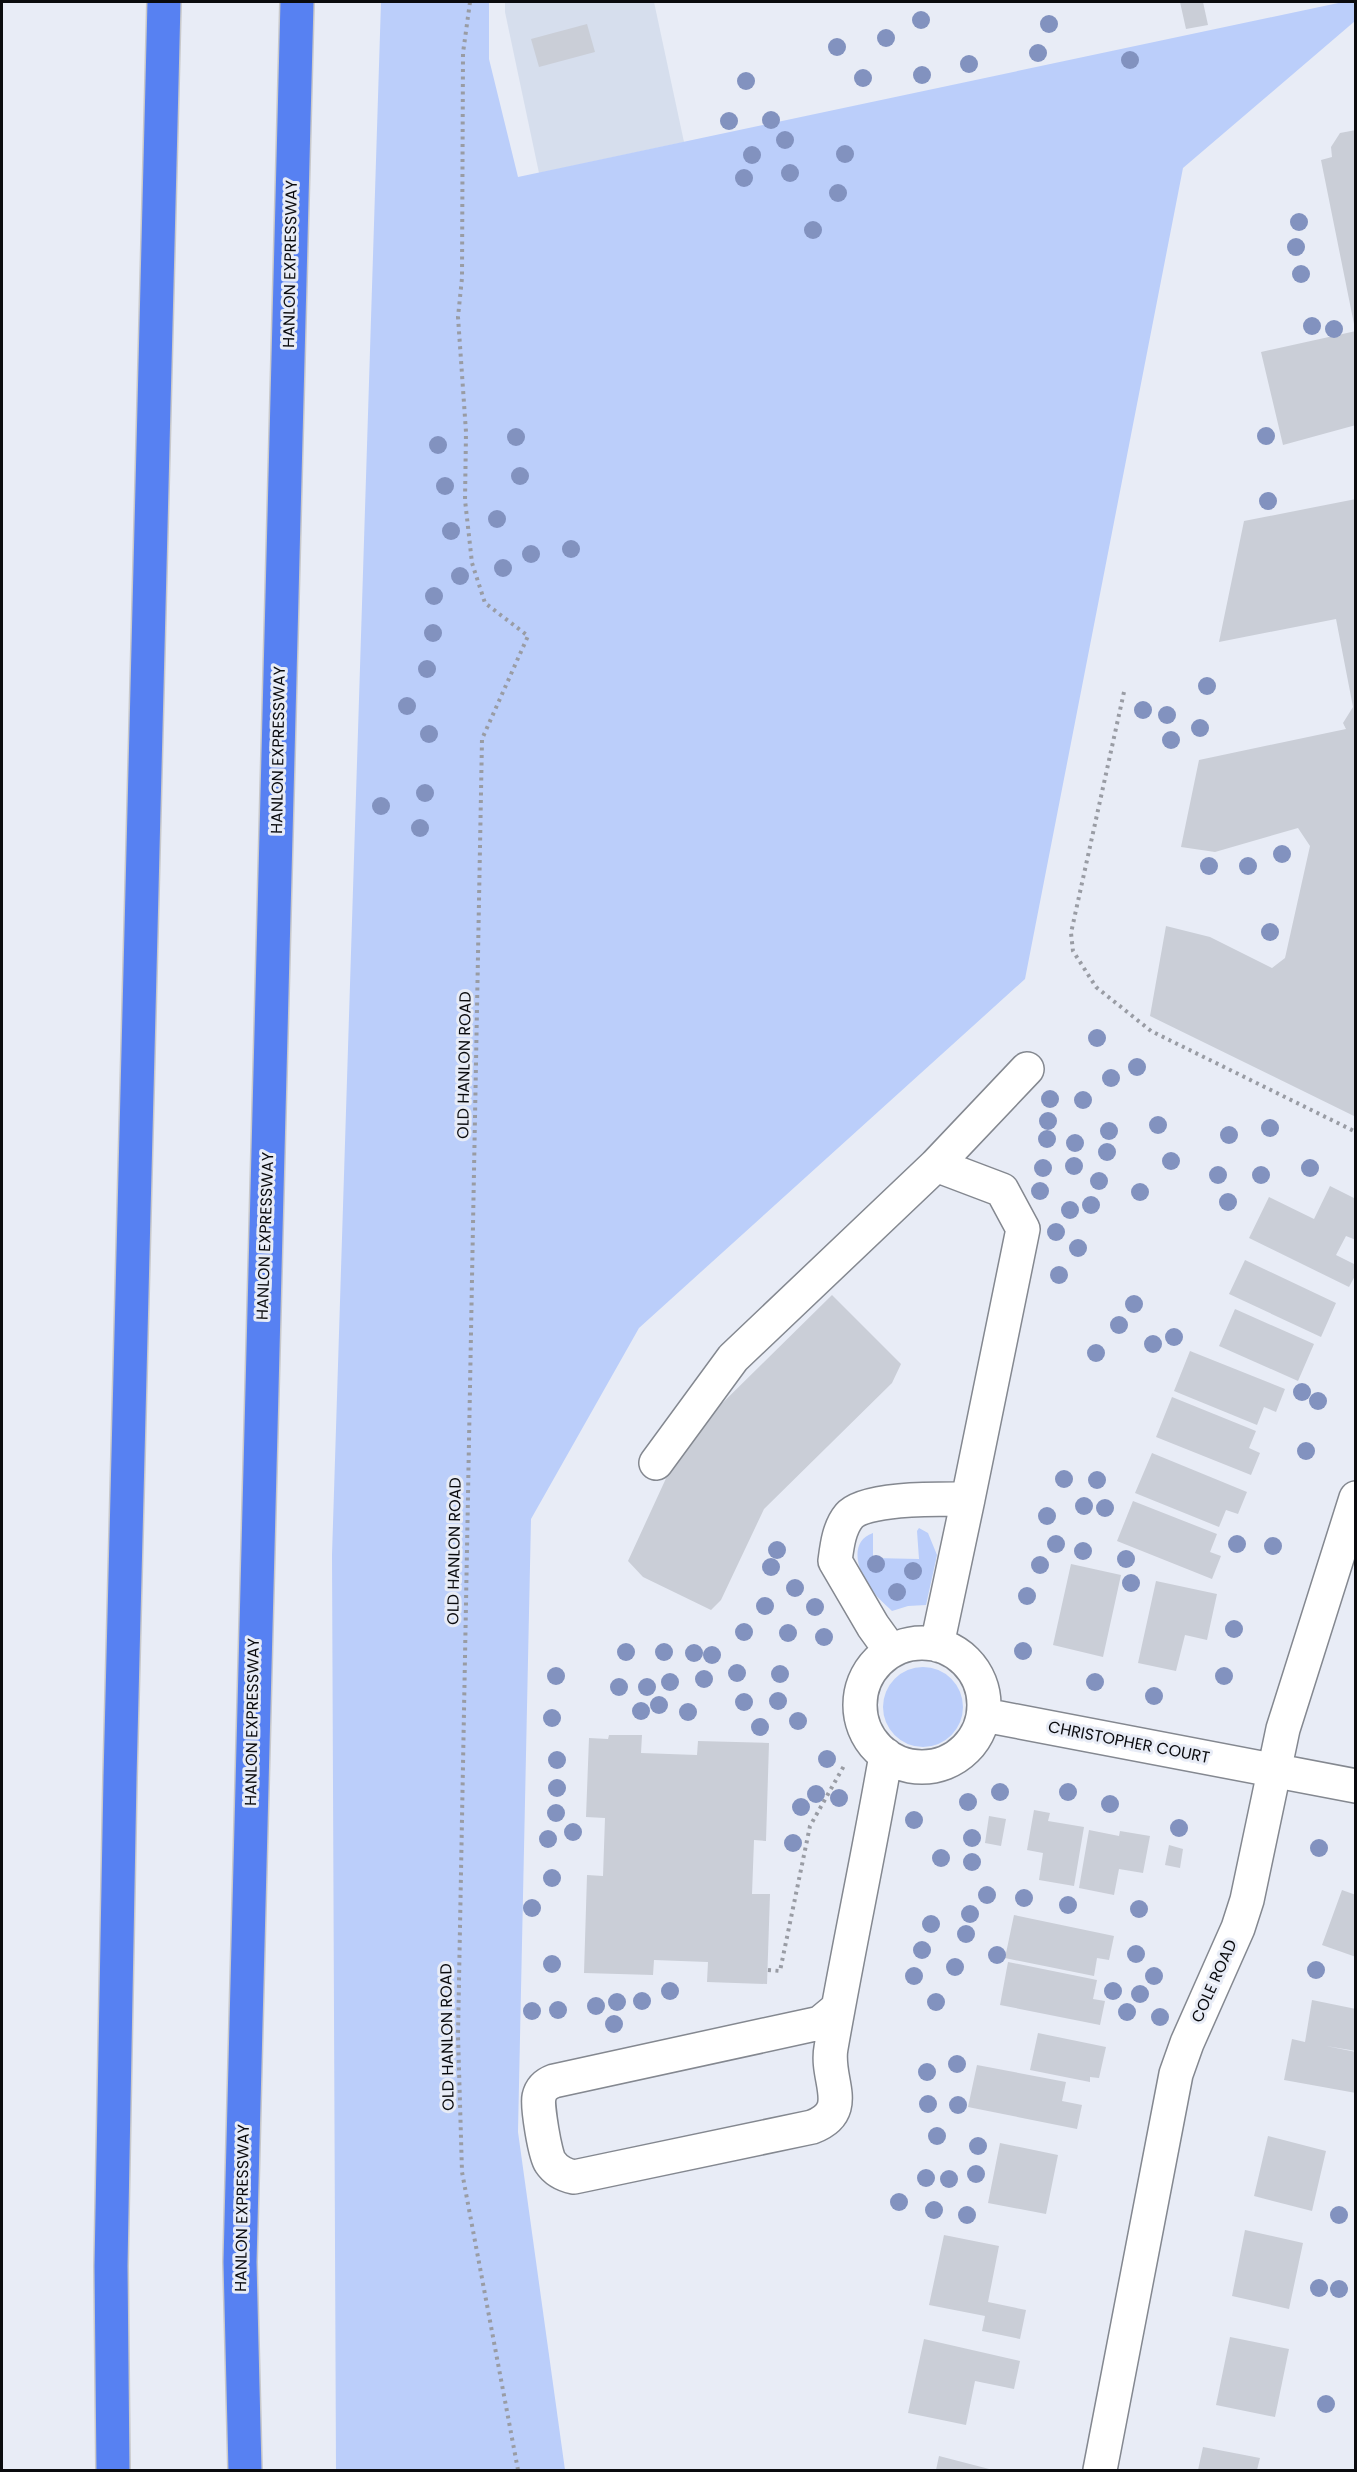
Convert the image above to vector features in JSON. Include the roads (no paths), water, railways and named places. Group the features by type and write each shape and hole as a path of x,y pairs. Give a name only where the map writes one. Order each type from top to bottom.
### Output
{"highway":[{"path":"113,2470 111,2266 119,1790 164,2"},
{"name":"HANLON EXPRESSWAY","path":"245,2470 240,2262 297,2"}],"street":[{"path":"656,1463 733,1358 936,1165 1027,1069"},
{"path":"936,1165 1002,1190 1023,1229 937,1645"},
{"name":"COLE ROAD","path":"1100,2470 1176,2074 1187,2043 1238,1928 1247,1900 1283,1729 1356,1498"},
{"path":"891,1651 873,1626 836,1561 837,1543 842,1528 849,1515 862,1506 916,1500 968,1499"},
{"path":"921,1643 937,1645 954,1652 969,1664 979,1680 984,1714 976,1735 965,1750 949,1761 931,1767 911,1766 878,1749 867,1733 860,1715 860,1696 866,1678 876,1662 891,1651 906,1645 921,1643"},
{"name":"CHRISTOPHER COURT","path":"984,1714 1356,1786"},
{"path":"838,2008 820,2023 554,2080 546,2085 538,2100 548,2160 563,2175 574,2177 812,2127 823,2123 831,2116 836,2104 830,2053 886,1755"}]}
